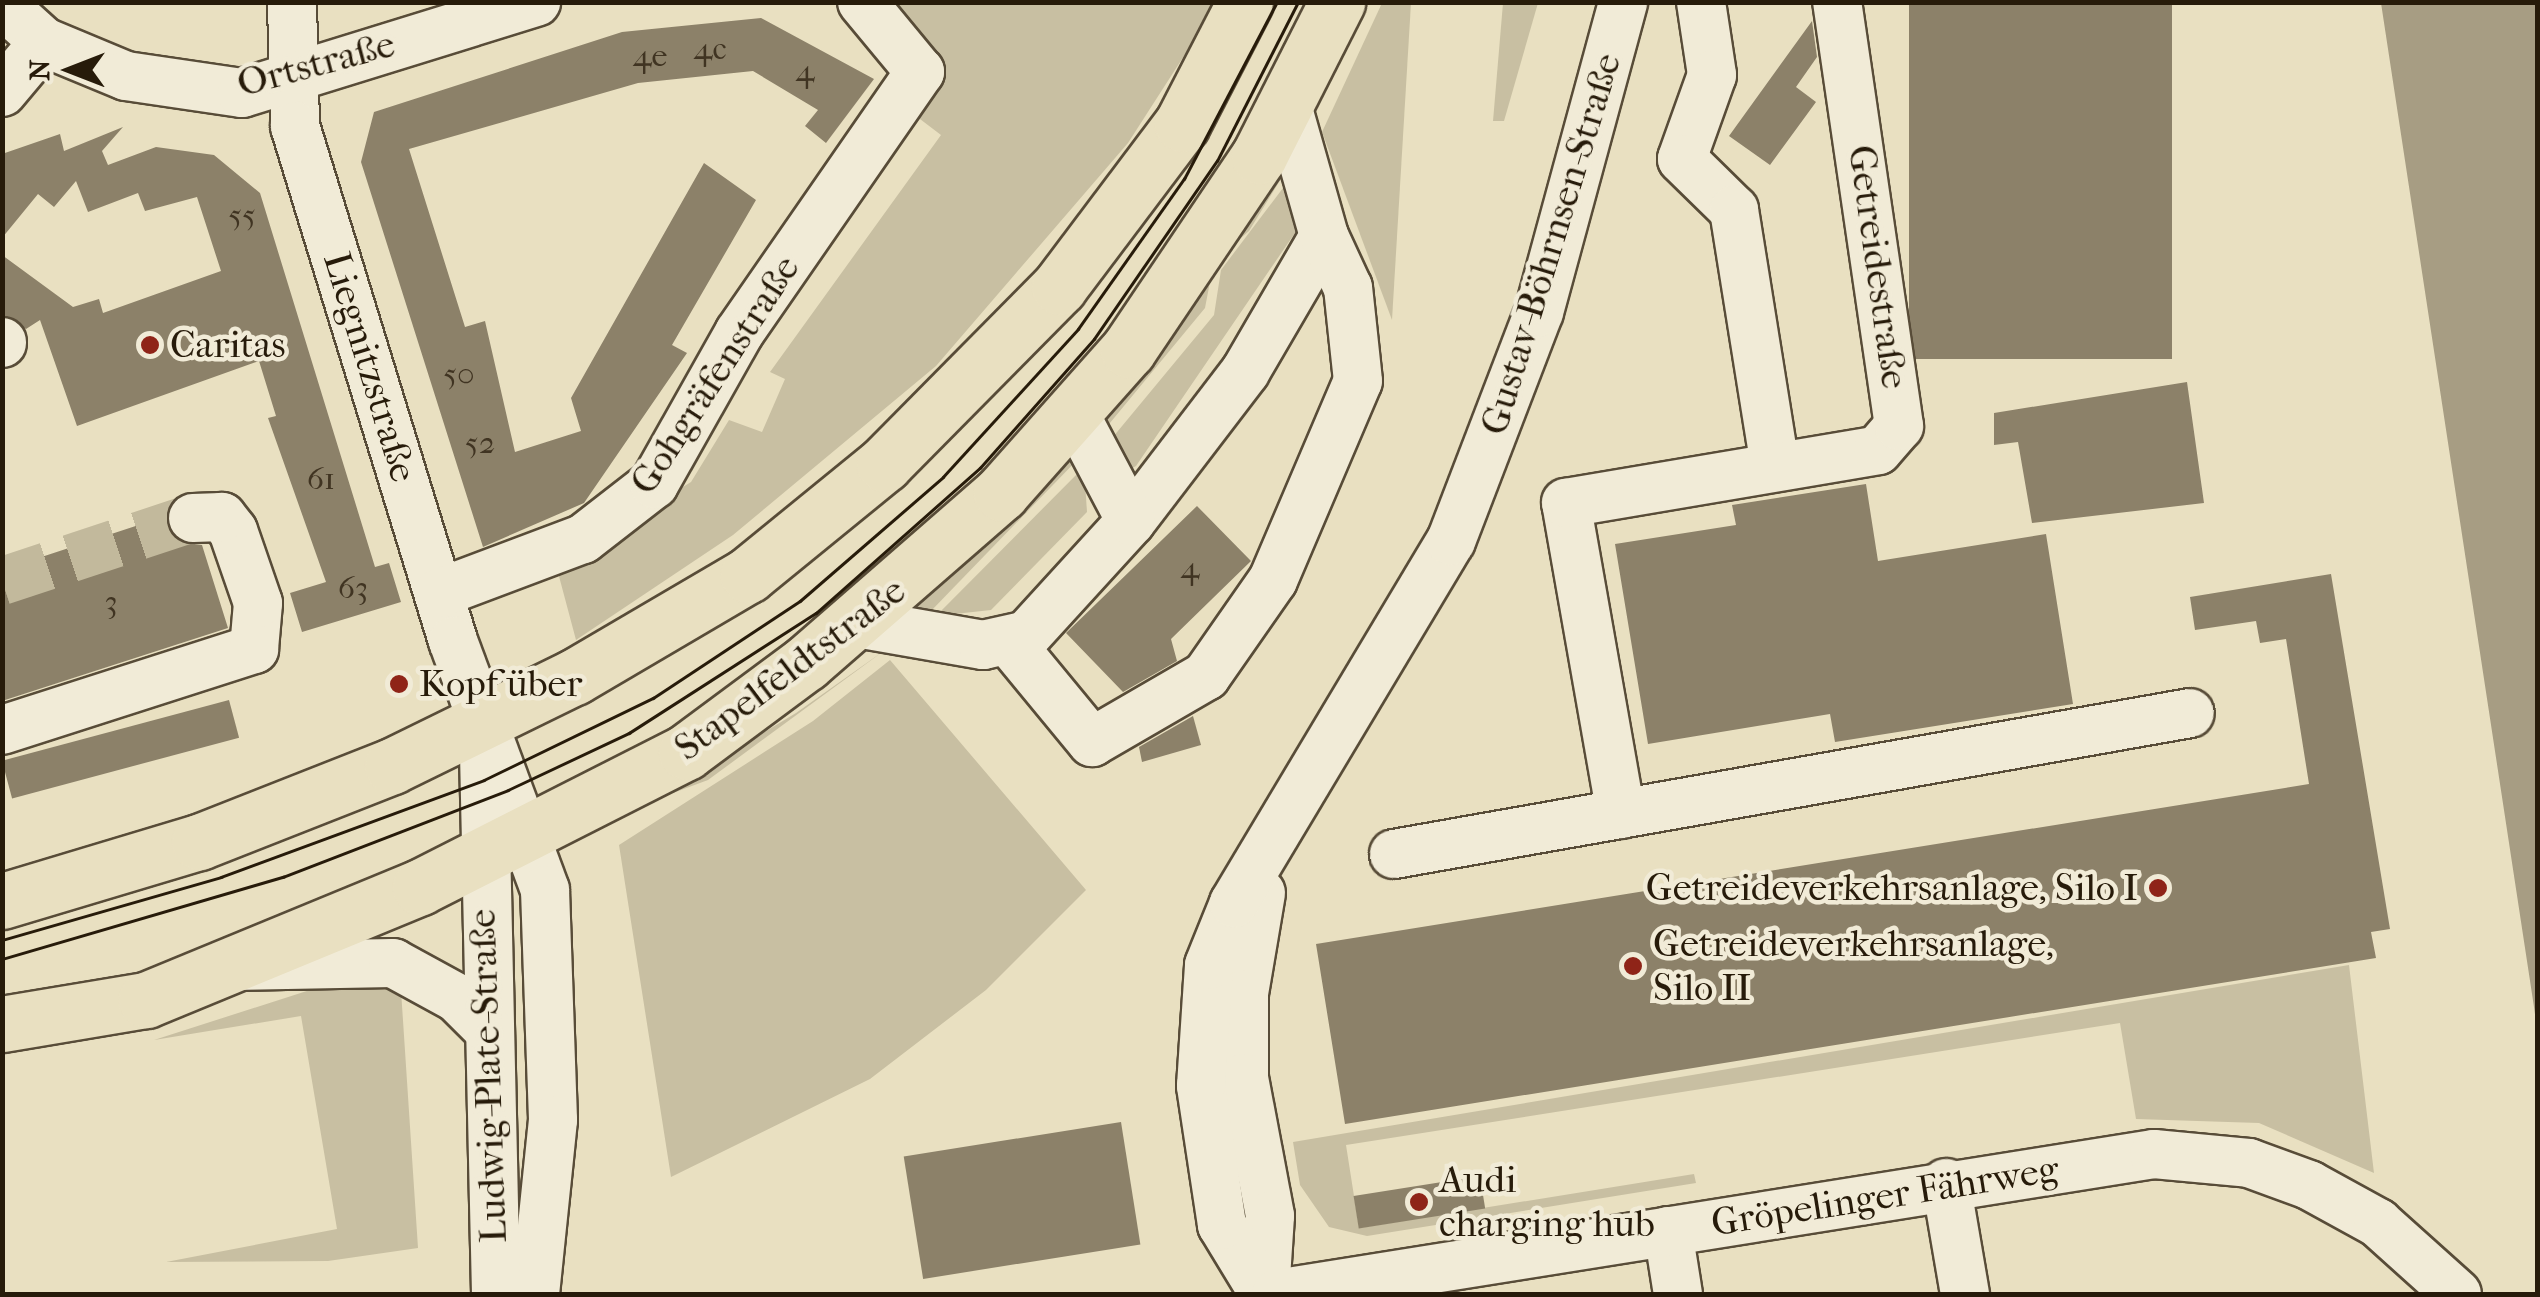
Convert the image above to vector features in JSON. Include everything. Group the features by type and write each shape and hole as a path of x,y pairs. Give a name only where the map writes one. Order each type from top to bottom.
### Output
{"main road":[{"path":"2,901 200,842 484,725 748,574 884,464 1059,287 1182,124 1245,2"},
{"name":"Stapelfeldtstraße","path":"2,1024 146,1000 233,966 503,846 686,752 857,623 1002,493 1139,334 1286,102 1337,2"}],"street":[{"name":"Liegnitzstraße","path":"292,2 295,126 484,725 503,846"},
{"name":"Ortstraße","path":"2,4 44,42 126,76 242,93 536,2"},
{"name":"Gohgräfenstraße","path":"440,593 541,558 622,512 654,484 738,332 920,72 862,2"},
{"name":"Gustav-Böhrnsen-Straße","path":"1264,1294 1222,1225 1200,1027 1215,949 1451,540 1539,312 1623,2"},
{"path":"1700,2 1712,75 1682,159 1734,210 1775,467"},
{"name":"Getreidestraße","path":"1621,814 1566,502 1878,450 1899,426 1837,2"},
{"path":"2,92 44,42"},
{"path":"857,623 1012,645 1092,742 1206,676 1273,580 1358,381 1348,288 1324,236 1286,102"},
{"path":"1012,645 1131,520 1245,372 1324,236"},
{"path":"1074,413 1131,520"},
{"path":"2,730 239,659 254,649 258,603 233,530 222,517 193,518"},
{"path":"1394,854 2190,713"},
{"name":"Ludwig-Plate-Straße","path":"496,1294 488,1029 503,846"},
{"name":"Ludwig-Plate-Straße","path":"503,846 545,890 553,1120 535,1294"},
{"path":"233,966 393,963 457,998 488,1029"},
{"name":"Gröpelinger Fährweg","path":"1276,1294 1946,1183 2154,1154 2249,1163 2378,1223 2457,1294"},
{"path":"1946,1183 1965,1294"},
{"path":"1668,1231 1678,1294"}],"shaded area":[{"path":"897,3 1218,3 1128,143 936,366 733,535 576,640 556,565 691,482 729,420 762,432 785,379 770,372 941,135 916,116 936,89 940,59"},
{"path":"1382,3 1411,3 1392,320 1322,132"},
{"path":"1503,3 1538,3 1504,121 1493,121"},
{"path":"2381,3 2537,3 2537,1029 2534,1007"},
{"path":"1276,157 1287,169 1249,231 1214,261 1205,308 1100,435 1098,404"},
{"path":"1289,180 1299,227 1136,466 1117,477 1108,443 1214,315 1221,270"},
{"path":"1079,433 1081,456 930,612 910,610 909,596"},
{"path":"1084,467 1087,512 991,610 936,616"},
{"path":"885,650 708,780 646,803 796,713"},
{"path":"890,660 1086,890 986,990 870,1079 671,1177 619,845 813,721"},
{"path":"2349,965 2374,1173 2259,1123 2136,1119 2120,1023 1346,1145 1359,1228 1694,1174 1696,1183 1367,1236 1329,1227 1300,1185 1293,1142"},
{"path":"400,975 418,1248 328,1261 166,1262 337,1229 301,1016 154,1040 341,980"}],"building":[{"path":"1909,2 2172,2 2172,359 1909,359"},
{"path":"761,18 874,79 826,143 805,126 818,110 753,71 638,83 409,149 465,327 485,321 515,452 581,431 571,398 704,163 756,200 672,345 687,353 584,503 483,547 361,162 374,112 622,32"},
{"path":"1812,21 1817,57 1796,87 1816,102 1770,165 1729,136"},
{"path":"123,127 102,151 108,165 156,147 214,155 260,193 375,567 389,563 401,602 302,632 290,593 326,582 268,418 276,416 259,361 77,426 40,320 26,329 2,315 2,255 73,307 99,299 103,313 221,271 197,197 145,211 138,193 88,212 76,181 54,207 38,194 2,238 2,154 60,134 64,151"},
{"path":"2187,382 2204,503 2032,523 2018,442 1994,445 1994,413"},
{"path":"1866,484 1878,561 2046,534 2073,704 1835,742 1830,714 1648,744 1615,544 1736,525 1732,505"},
{"path":"1197,506 1251,561 1171,639 1177,661 1123,692 1066,633"},
{"path":"166,516 179,542 202,545 228,628 2,701 2,570"},
{"path":"2331,574 2390,929 2371,932 2376,958 1345,1124 1316,944 2309,784 2286,639 2260,643 2256,621 2195,630 2190,597"},
{"path":"229,700 239,738 12,798 2,761"},
{"path":"1193,716 1201,745 1142,762 1139,747"},
{"path":"1121,1122 1140,1244 923,1279 904,1156"},
{"name":"Audi charging hub","path":"1480,1176 1485,1209 1359,1229 1354,1196"}],"tunnel":[{"path":"2,581 193,518"}],"tram line":[{"path":"2,940 221,877 484,780 653,698 800,601 943,477 1078,329 1184,179 1277,2"},
{"path":"2,959 283,877 508,790 629,733 816,613 980,468 1094,339 1217,161 1298,2"}],"place":[{"name":"Caritas","path":"150,345"},
{"name":"Kopf über","path":"399,684"},
{"name":"Getreideverkehrsanlage, Silo I","path":"2158,888"},
{"name":"Getreideverkehrsanlage, Silo II","path":"1633,966"},
{"name":"Audi charging hub","path":"1419,1202"}]}
